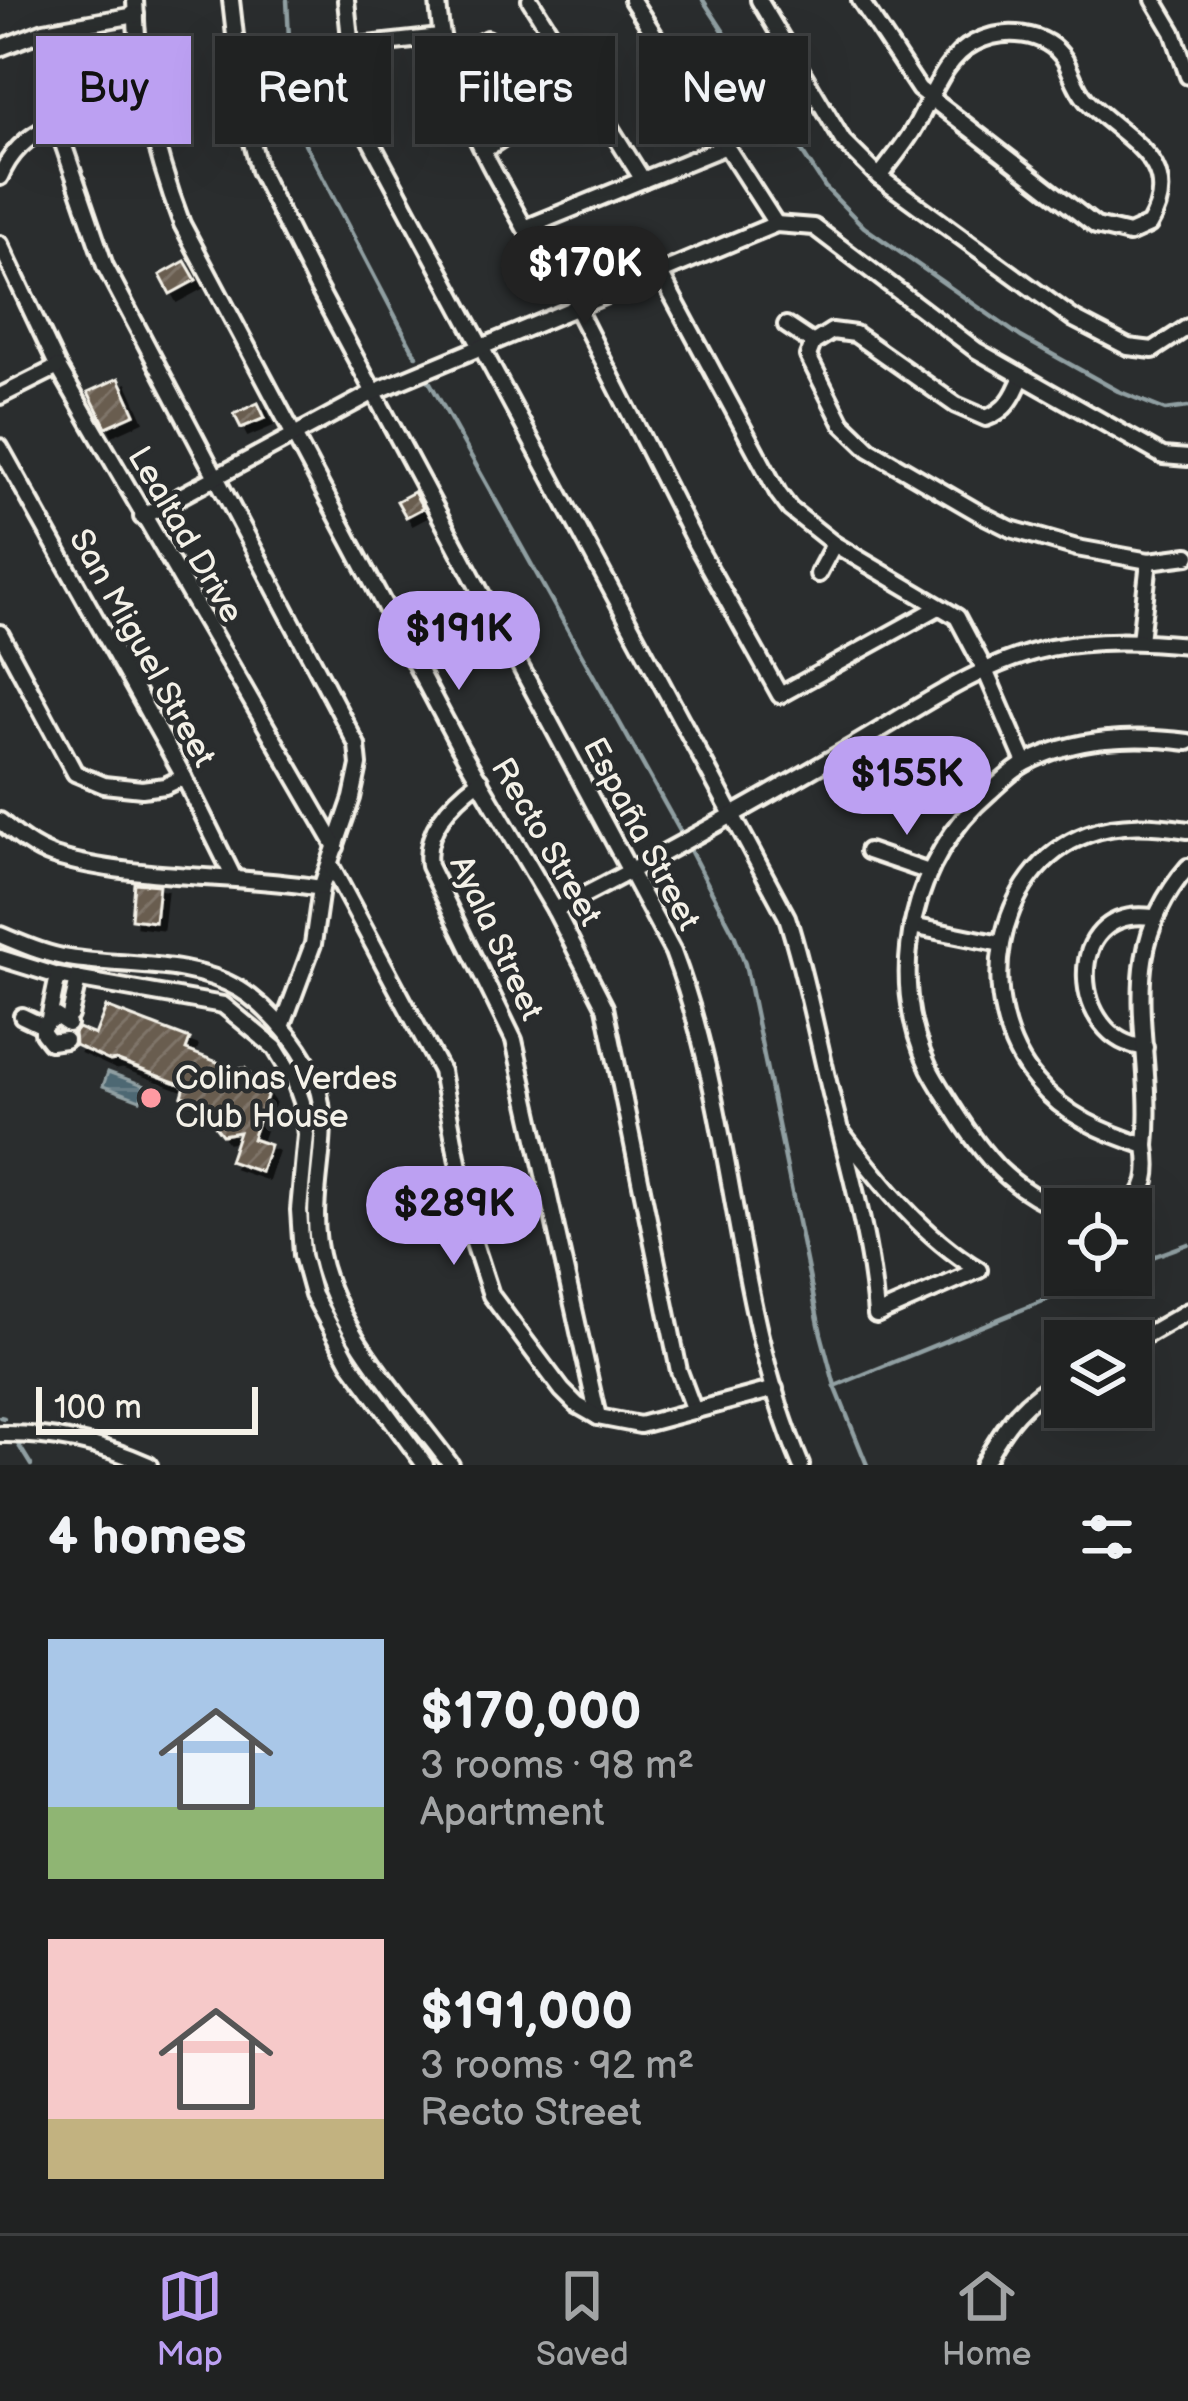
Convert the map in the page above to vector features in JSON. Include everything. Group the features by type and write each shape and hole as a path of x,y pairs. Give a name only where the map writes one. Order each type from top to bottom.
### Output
{"street":[{"name":"España Street","path":"231,0 243,107 259,170 673,952 704,1046 754,1308 801,1465"},
{"path":"346,0 348,36"},
{"path":"439,0 440,36"},
{"path":"530,0 643,180"},
{"path":"632,0 776,224"},
{"path":"758,0 843,141 879,177 1074,320 1128,347 1153,350 1188,327"},
{"path":"860,0 929,99 1096,226 1130,234 1149,225 1161,197 1145,148 1084,98 1064,58 1047,41 1014,33 993,35 954,56 929,99 913,131 879,177"},
{"path":"1154,0 1173,32 1188,76"},
{"path":"0,47 135,8"},
{"path":"0,177 24,139 36,133"},
{"path":"63,144 105,266 357,746 355,781 321,888 313,944 282,1027"},
{"name":"Recto Street","path":"155,144 182,224 605,1007 679,1371 694,1411"},
{"path":"372,144 788,917 811,995 840,1130 864,1226 876,1315 979,1270 908,1213 840,1130"},
{"path":"479,144 525,228 726,146"},
{"path":"483,151 494,144"},
{"path":"142,518 376,391 776,224 814,227 976,350 1163,456 1188,458"},
{"name":"Lealtad Drive","path":"0,244 58,368 336,847"},
{"path":"660,273 778,493 834,544 957,617 1025,763"},
{"path":"575,305 695,542 780,695 939,607"},
{"path":"786,326 813,343"},
{"path":"1022,376 1012,399 999,413 986,418 956,405 856,334 832,331 813,343 808,356 842,423 869,449 1011,529 1077,548 1149,561 1188,556"},
{"path":"0,396 58,368"},
{"name":"San Miguel Street","path":"0,447 184,778 233,876"},
{"path":"818,574 834,544"},
{"path":"1140,640 1149,561"},
{"path":"0,633 75,773 104,785 142,789 184,778"},
{"path":"555,910 631,872 985,670 1050,648 1140,640 1188,645"},
{"path":"1044,1203 984,1158 928,1066 910,1001 912,926 938,851 973,807 1025,763 1103,740 1152,737 1188,742"},
{"name":"Ayala Street","path":"480,780 457,797 437,826 428,843 429,866 514,1040 598,1417"},
{"path":"0,821 22,840 51,855 91,864 321,888"},
{"path":"1146,1146 1102,1132 1083,1120 1039,1085 1024,1066 1001,1001 1001,944 1028,878 1064,847 1109,827 1188,830"},
{"path":"868,851 929,872"},
{"path":"331,866 441,1071 472,1237 491,1295 562,1390 577,1406 598,1417 640,1425 775,1388"},
{"path":"1144,1188 1149,1116 1140,986 1143,952 1152,917 1188,868"},
{"path":"1145,1046 1122,1044 1098,1018 1087,987 1088,965 1102,928 1123,916 1152,917"},
{"path":"912,926 1001,944"},
{"path":"0,935 63,958 216,977 261,1004 282,1027 310,1065 324,1110 317,1232 329,1283 352,1330 452,1465"},
{"path":"0,958 58,976 223,1005 275,1048 302,1102 306,1135 299,1210 302,1255 313,1295 350,1363 425,1465"},
{"path":"58,976 46,1022 47,1040 54,1043 68,1026 78,980"},
{"path":"22,1016 46,1022 60,1016 68,1026"},
{"path":"1152,1332 1188,1311"},
{"path":"983,1465 1006,1422 1044,1388"},
{"path":"0,1434 76,1441 149,1465"}],"water":[{"path":"108,1072 146,1086 140,1100 103,1086"}],"building":[{"path":"185,261 196,280 170,294 160,275"},
{"path":"119,378 135,414 106,427 88,392"},
{"path":"258,403 265,418 241,428 234,414"},
{"path":"414,492 423,508 406,517 397,501"},
{"path":"134,883 159,885 155,922 131,919"},
{"name":"Colinas Verdes Club House","path":"106,1007 190,1039 186,1050 235,1069 245,1068 267,1096 252,1139 270,1145 261,1172 229,1161 239,1132 222,1135 196,1100 182,1096 185,1086 75,1045 78,1028 95,1035"}],"waterway":[{"path":"287,0 292,95 301,136 416,356"},
{"path":"703,0 825,187 864,227 1021,337 1118,391 1165,410 1188,407"},
{"path":"428,379 680,831"},
{"path":"691,852 745,964 821,1334 835,1386 867,1465"},
{"path":"1152,1257 1188,1244"},
{"path":"835,1386 1056,1296"},
{"path":"0,1417 4,1418"},
{"path":"18,1444 31,1465"}],"place":[{"name":"Colinas Verdes Club House","path":"151,1098"}]}
